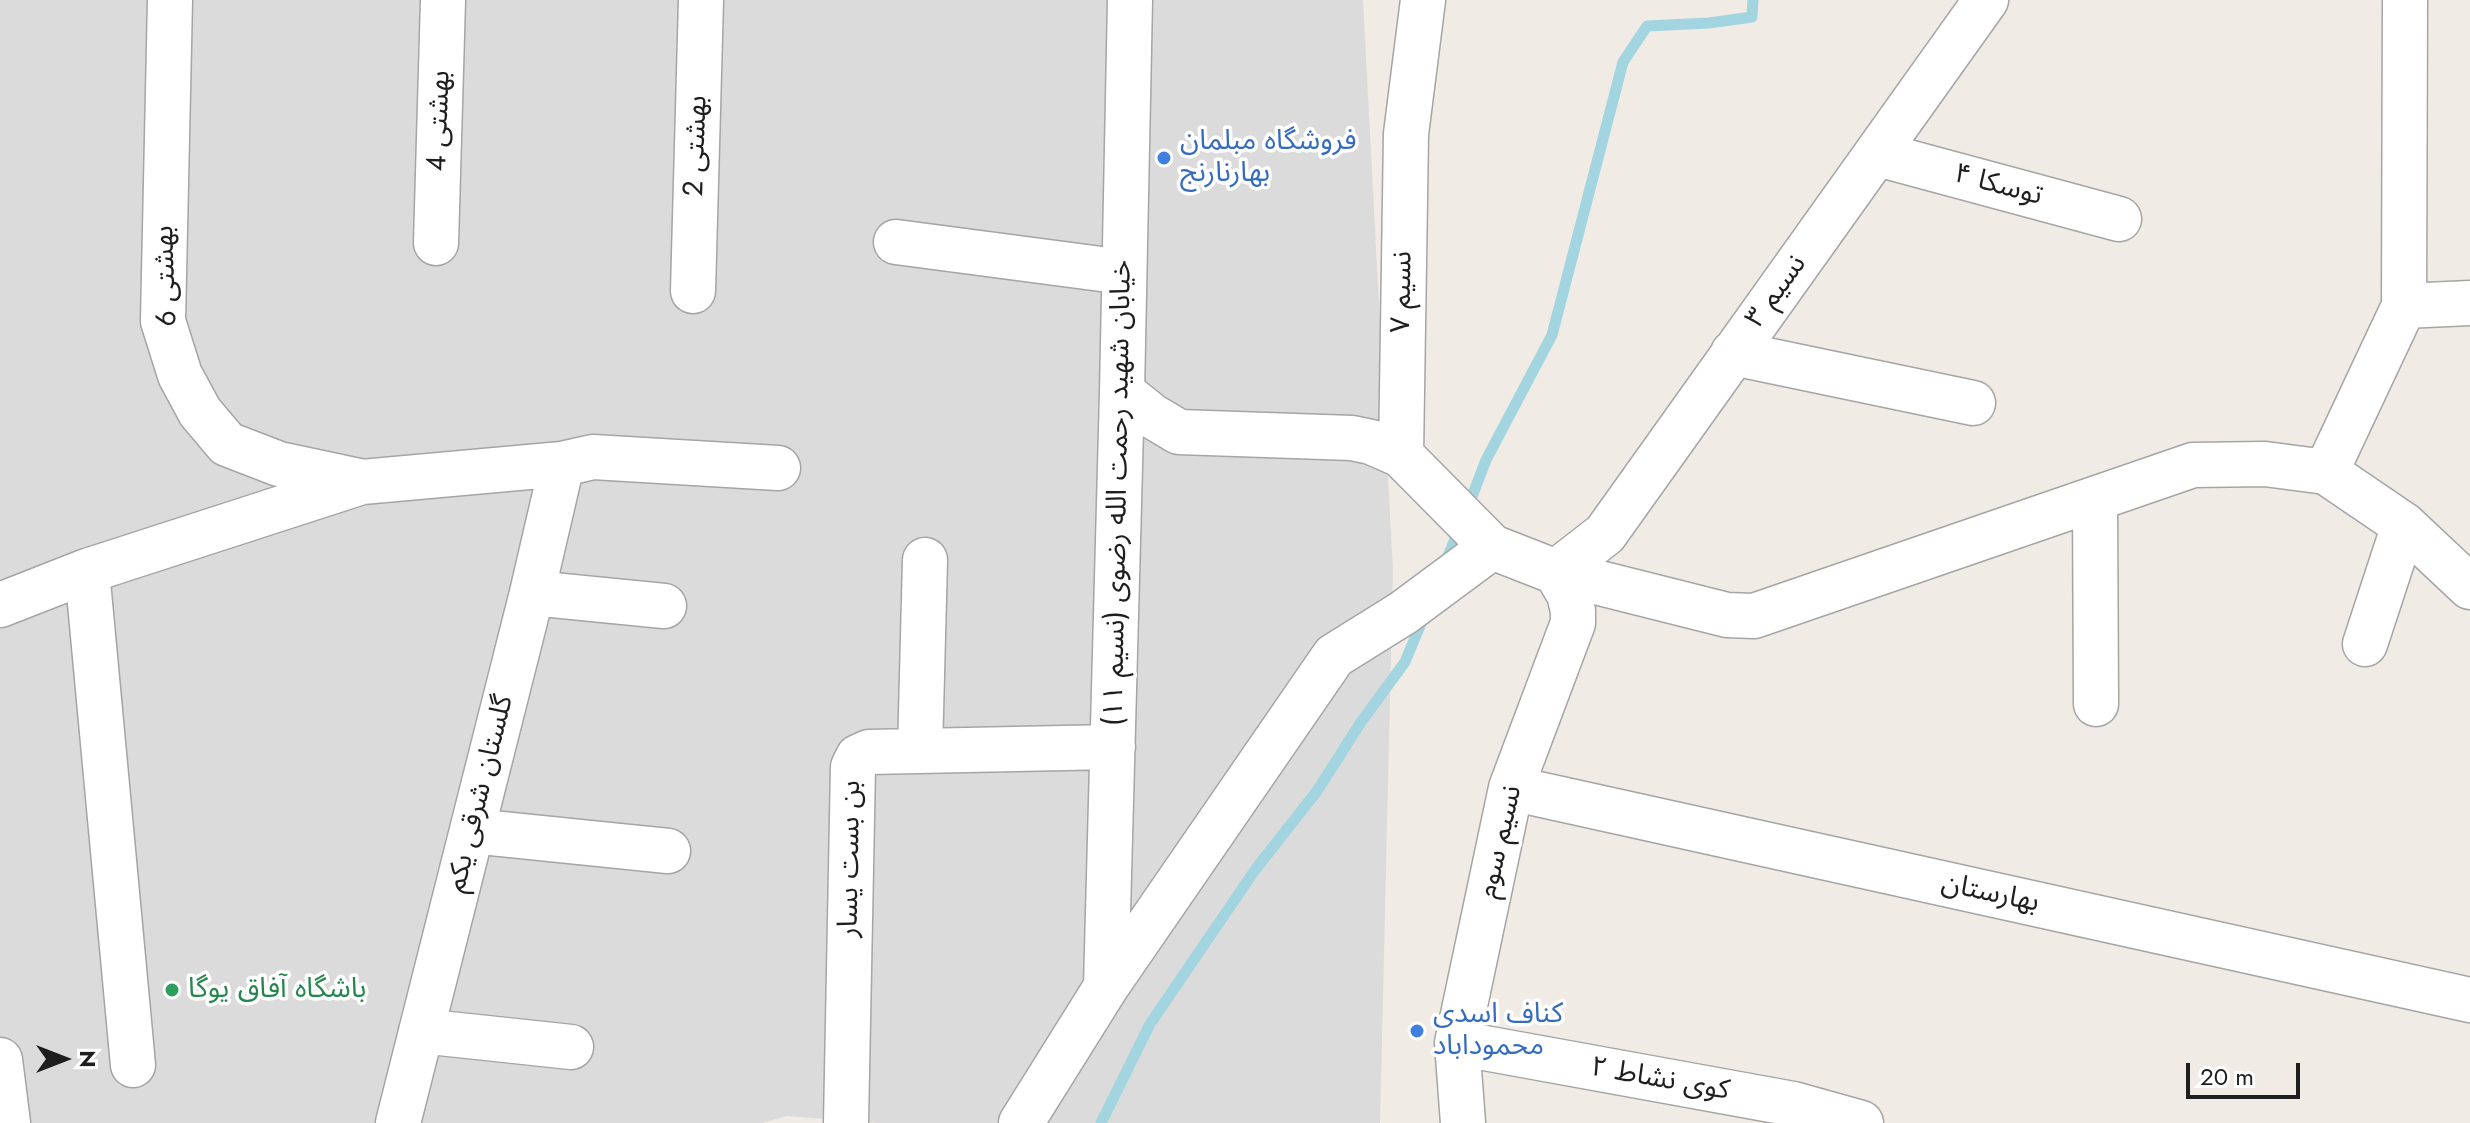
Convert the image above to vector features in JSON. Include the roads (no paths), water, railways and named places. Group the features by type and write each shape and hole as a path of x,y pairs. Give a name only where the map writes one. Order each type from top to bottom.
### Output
{"street":[{"name":"بهشتی 6","path":"170,0 163,321 180,375 200,412 227,444 279,464 362,482"},
{"name":"بهشتی 4","path":"436,243 443,0"},
{"name":"بهشتی 2","path":"693,291 701,0"},
{"name":"خیابان شهید رحمت الله رضوی (نسیم ۱۱)","path":"1106,987 1130,0"},
{"name":"نسیم ۷","path":"1401,455 1406,134 1423,0"},
{"name":"نسیم ۳","path":"1556,572 1605,534 1986,0"},
{"path":"2326,472 2404,306 2405,0"},
{"name":"توسکا ۴","path":"1878,154 2119,219"},
{"path":"896,242 1124,272"},
{"path":"2404,306 2470,303"},
{"path":"1733,353 1973,403"},
{"path":"1122,392 1152,416 1179,432 1352,438 1371,442 1401,455 1492,547 1556,572 1727,615 1754,616 2193,465 2265,464 2326,472 2404,525 2470,587"},
{"path":"0,605 87,571 362,482 562,464 593,457 778,468"},
{"name":"گلستان شرقی یکم","path":"398,1123 562,464"},
{"path":"2095,499 2096,704"},
{"path":"2365,644 2404,525"},
{"path":"1021,1123 1106,987 1334,656 1403,613 1492,547"},
{"path":"920,751 925,560"},
{"path":"87,571 133,1065"},
{"name":"نسیم سوم","path":"1463,1123 1457,1043 1511,788 1573,623 1569,594 1556,572"},
{"path":"532,593 664,606"},
{"name":"بن بست یسار","path":"846,1123 853,767 858,757 869,752 1113,747"},
{"name":"بهارستان","path":"1511,788 2470,1000"},
{"path":"472,831 668,851"},
{"path":"421,1031 571,1047"},
{"name":"کوی نشاط ۲","path":"1457,1043 1793,1104 1861,1123"},
{"path":"0,1060 8,1123"}],"waterway":[{"path":"1468,507 1486,460 1552,335 1623,62 1647,26 1752,17 1753,0"},
{"path":"1445,563 1460,527"},
{"path":"1101,1123 1150,1024 1255,870 1317,791 1361,722 1405,662 1424,616"}],"place":[{"name":"فروشگاه مبلمان بهارنارنج","path":"1164,158"},
{"name":"باشگاه آفاق یوگا","path":"172,990"},
{"name":"کناف اسدی محموداباد","path":"1417,1031"}]}
